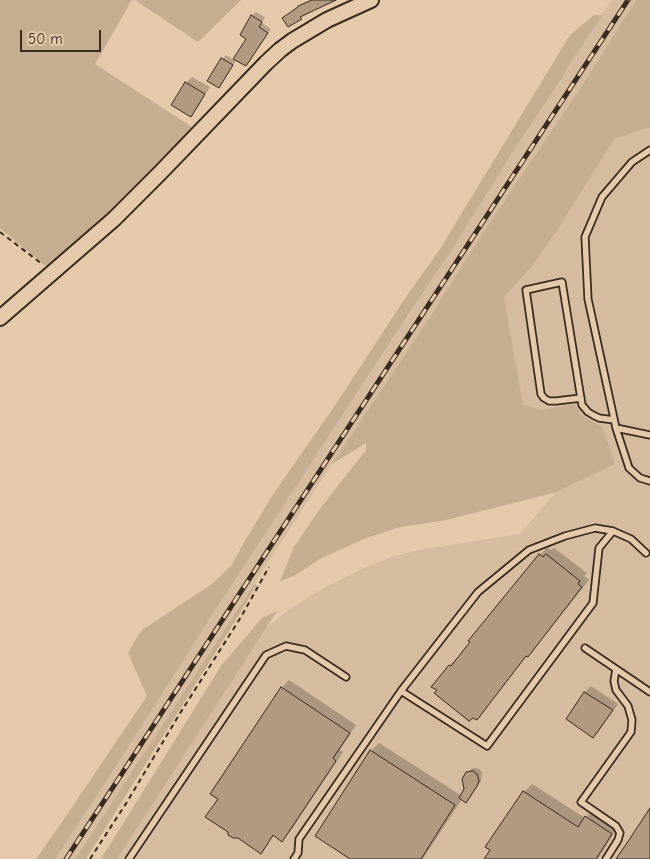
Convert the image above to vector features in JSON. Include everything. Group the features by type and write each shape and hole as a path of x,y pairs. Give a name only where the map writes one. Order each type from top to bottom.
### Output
{"street":[{"path":"0,318 131,202 266,63 292,41 327,20 371,0"}],"lane":[{"path":"650,150 632,162 602,197 585,237 588,299 616,428 629,468 640,478 650,481"},
{"path":"581,398 549,401 541,394 526,290 562,282 581,398 582,405 588,412 599,418 614,420"},
{"path":"616,428 650,435"},
{"path":"294,859 298,853 299,839 401,691 478,592 529,550 565,536 595,528 613,531 631,539 646,553"},
{"path":"401,691 487,746 593,603 600,548 613,531"},
{"path":"129,859 266,655 286,646 304,650 346,678"},
{"path":"586,648 650,692"},
{"path":"606,859 618,840 620,833 616,826 581,802 630,732 632,720 628,706 616,690 614,681 616,669"}],"path":[{"path":"0,232 52,273"},
{"path":"90,859 242,617 269,567"}],"shaded area":[{"path":"0,0 132,0 95,64 195,129 103,221 51,267 44,265 0,228"},
{"path":"135,0 241,0 198,42"},
{"path":"612,0 636,0 587,78 483,233 75,859 55,859 212,615 449,254"},
{"path":"636,0 650,0 650,127 614,139 556,232 532,266 504,297 523,405 543,410 575,404 581,415 602,427 615,464 556,492 446,520 400,527 366,538 320,559 294,576 280,581 294,547 319,510 366,450 366,443 332,464 587,78"},
{"path":"594,15 603,15 55,859 36,859 147,696 128,653 136,639 142,630 212,584 231,566 274,493 440,249 570,35"},
{"path":"650,47 650,859 106,859 260,633 290,609 324,588 391,557 419,550 520,534 555,493 446,520 400,527 366,538 323,556"},
{"path":"255,583 256,586 237,618 86,859 75,859"},
{"path":"277,611 117,859 101,859 221,666 262,618"}],"building":[{"path":"312,0 336,0 300,17 302,19 288,27 282,18 298,6"},
{"path":"251,15 262,22 259,27 268,33 246,66 233,59 246,39 240,35"},
{"path":"221,58 233,65 219,88 207,81"},
{"path":"185,82 205,94 191,117 171,105"},
{"path":"539,554 543,557 546,554 580,581 578,584 582,587 477,720 473,718 469,721 434,693 437,690 431,687 449,665 451,666 470,642 468,641"},
{"path":"281,687 350,733 333,758 336,761 282,842 273,835 261,854 238,838 228,835 228,832 205,817 218,799 210,794"},
{"path":"584,692 613,710 593,738 566,719"},
{"path":"370,750 455,805 421,859 350,859 315,836"},
{"path":"473,771 477,774 479,781 466,803 459,798 464,789 462,779 466,772"},
{"path":"523,791 578,827 585,816 612,834 596,859 484,859 490,850 485,847"},
{"path":"650,808 650,859 616,859 629,840"}],"railway":[{"path":"66,859 628,0"}]}
